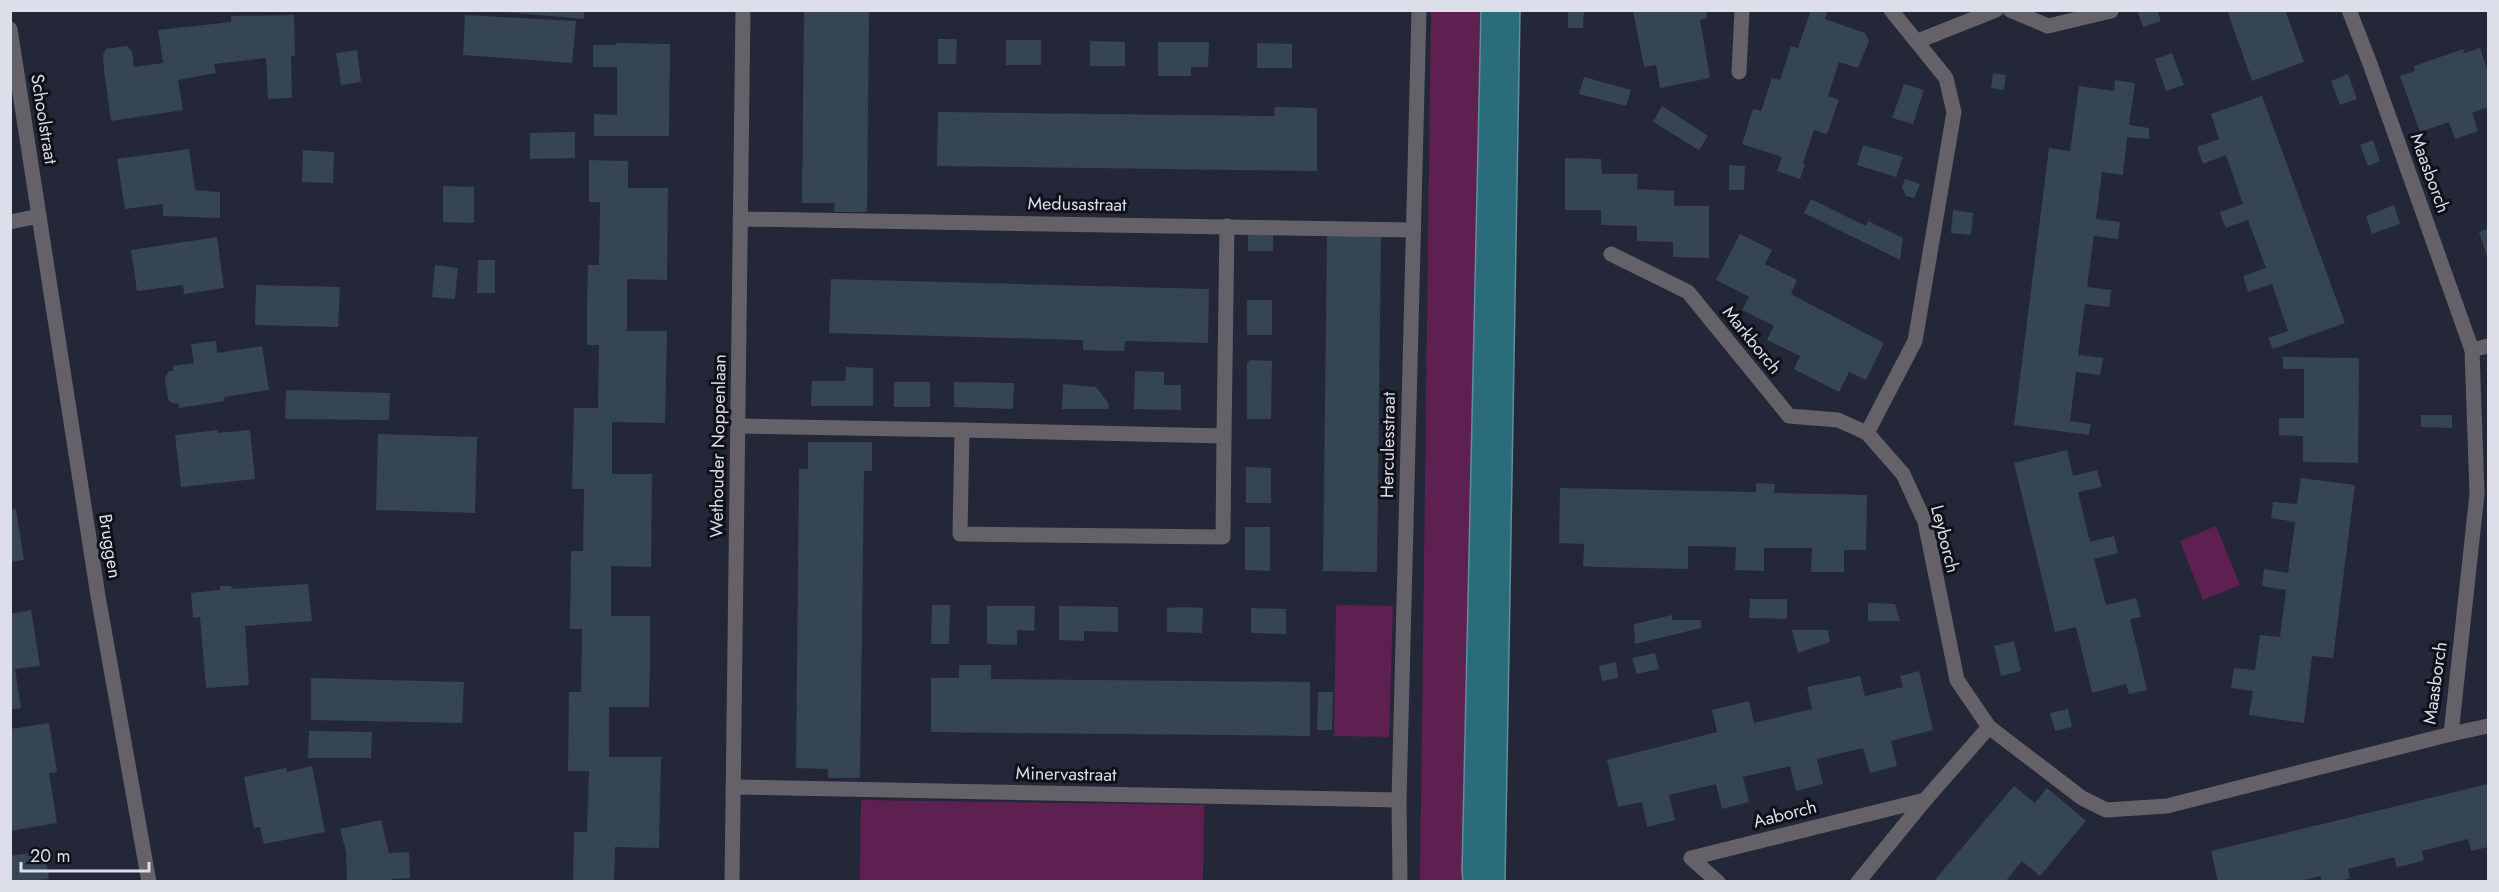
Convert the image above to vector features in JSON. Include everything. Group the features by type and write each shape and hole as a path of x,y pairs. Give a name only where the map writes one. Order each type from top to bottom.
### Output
{"street":[{"name":"Wethouder Noppenlaan","path":"732,882 743,10"},
{"name":"Herculesstraat","path":"1400,882 1398,800 1419,10"},
{"path":"1739,72 1742,10"},
{"path":"1867,433 1915,341 1954,112 1946,78 1891,10"},
{"path":"1918,41 1996,10"},
{"path":"2010,10 2048,26 2111,11"},
{"name":"Maasborch","path":"2168,806 2451,734 2478,494 2472,350 2349,10"},
{"name":"Schoolstraat","path":"10,29 39,216"},
{"path":"10,222 39,216"},
{"name":"Bruggen","path":"39,216 98,596 149,882"},
{"name":"Medusastraat","path":"740,219 1413,230"},
{"path":"962,430 960,534 1223,537 1227,226"},
{"name":"Markborch","path":"1611,254 1688,292 1789,416 1838,420 1867,433"},
{"path":"2472,350 2488,346"},
{"path":"738,426 1224,436"},
{"name":"Leyborch","path":"1867,433 1903,474 1924,522 1957,680 1989,727 2082,798 2106,810 2168,806"},
{"path":"2451,734 2488,726"},
{"path":"1858,882 1924,800 1989,727"},
{"name":"Minervastraat","path":"733,787 1398,800"},
{"name":"Aaborch","path":"1718,882 1690,858 1924,800"}],"shaded area":[{"path":"1431,11 1481,11 1463,881 1420,881"},
{"path":"2216,526 2240,585 2203,600 2180,541"},
{"path":"1336,605 1393,606 1389,737 1334,736"},
{"path":"861,800 1204,805 1203,881 860,881"}],"water":[{"path":"1481,11 1520,11 1505,882 1463,881 1462,872"}],"building":[{"path":"483,10 584,10 584,19"},
{"path":"804,10 869,10 867,212 834,212 835,203 802,203"},
{"path":"1568,10 1584,10 1583,28 1568,28"},
{"path":"1633,10 1706,10 1707,18 1700,20 1710,78 1660,88 1656,65 1644,67"},
{"path":"1811,10 1828,10 1825,19 1865,33 1869,41 1858,68 1839,62 1828,96 1839,100 1827,134 1814,130 1800,179 1777,171 1782,157 1742,144 1753,109 1761,111 1772,78 1780,80 1791,46 1798,48"},
{"path":"2137,10 2157,10 2161,21 2143,27"},
{"path":"2227,10 2285,10 2304,62 2252,81"},
{"path":"294,15 295,56 291,56 292,98 268,99 266,58 214,64 216,73 178,80 183,110 111,121 104,70 103,55 106,49 127,46 132,51 134,67 163,63 158,30 231,22 231,16"},
{"path":"465,15 576,21 572,63 463,55"},
{"path":"938,39 957,39 956,64 938,64"},
{"path":"1006,40 1041,40 1041,65 1006,65"},
{"path":"1090,41 1125,42 1125,66 1090,66"},
{"path":"1158,42 1209,42 1208,67 1191,67 1191,76 1158,76"},
{"path":"616,43 670,44 669,136 594,136 594,114 617,115 617,67 593,67 593,45 616,45"},
{"path":"1257,43 1292,44 1292,68 1257,68"},
{"path":"2480,48 2488,72 2488,107 2472,113 2478,131 2455,139 2449,122 2420,132 2400,76 2415,71 2414,66 2463,49 2464,53"},
{"path":"357,50 361,82 341,85 336,53"},
{"path":"2172,53 2184,85 2166,91 2155,59"},
{"path":"1993,73 2006,75 2004,90 1991,88"},
{"path":"2348,74 2357,99 2340,105 2331,81"},
{"path":"1584,77 1631,90 1626,106 1579,94"},
{"path":"2115,80 2135,83 2129,125 2149,128 2149,139 2127,137 2123,175 2102,172 2096,219 2120,222 2118,239 2094,236 2087,287 2111,290 2109,307 2085,304 2078,355 2103,358 2100,375 2076,372 2070,421 2091,424 2089,435 2014,425 2049,148 2070,151 2079,86 2114,91"},
{"path":"1904,84 1924,90 1913,124 1892,118"},
{"path":"2262,96 2345,323 2273,349 2268,338 2288,331 2272,284 2248,292 2243,276 2266,268 2248,220 2226,228 2220,212 2243,204 2226,155 2203,164 2197,147 2219,139 2211,114"},
{"path":"1662,106 1708,136 1699,150 1653,122"},
{"path":"1275,107 1317,108 1317,171 937,166 938,112 1274,116"},
{"path":"575,132 575,158 530,159 530,133"},
{"path":"2373,140 2380,161 2368,166 2360,145"},
{"path":"1863,145 1903,157 1896,177 1857,165"},
{"path":"189,149 195,190 220,192 220,218 163,216 163,204 125,209 117,159"},
{"path":"303,150 334,152 333,183 302,182"},
{"path":"1565,158 1601,159 1602,174 1638,174 1637,189 1674,191 1674,206 1709,206 1709,258 1673,257 1673,242 1637,241 1637,226 1601,225 1601,210 1565,210"},
{"path":"589,160 628,161 628,188 668,188 667,280 627,279 627,331 667,331 665,423 612,422 612,474 652,474 651,567 611,566 611,616 650,616 649,707 609,707 609,757 661,757 659,848 615,847 614,882 573,882 574,832 587,832 589,771 568,771 569,692 581,692 582,629 570,629 571,551 583,551 584,489 572,489 574,408 598,408 599,345 587,345 587,305 588,265 599,265 600,202 589,202"},
{"path":"1729,165 1745,166 1744,190 1729,190"},
{"path":"1905,179 1920,184 1914,198 1906,196 1902,187"},
{"path":"443,186 474,187 474,223 443,222"},
{"path":"1811,199 1866,226 1868,221 1903,238 1900,260 1804,213"},
{"path":"2394,205 2400,224 2372,234 2366,216"},
{"path":"1953,210 1973,213 1971,235 1951,233"},
{"path":"2488,229 2488,259 2479,232"},
{"path":"1248,233 1273,233 1273,251 1248,251"},
{"path":"1327,234 1381,234 1377,572 1323,571"},
{"path":"1740,234 1772,250 1765,264 1797,280 1791,294 1884,343 1866,380 1849,372 1839,392 1794,369 1800,356 1767,340 1774,326 1742,310 1749,297 1716,280"},
{"path":"217,237 224,288 184,294 183,285 137,291 131,250"},
{"path":"478,260 495,260 495,293 477,293"},
{"path":"435,265 458,268 455,299 432,297"},
{"path":"831,279 1209,289 1208,343 1125,341 1124,351 1083,350 1083,340 829,333"},
{"path":"256,285 340,287 338,327 255,325"},
{"path":"1247,300 1272,300 1272,335 1247,335"},
{"path":"216,341 217,353 262,346 269,390 224,397 225,401 179,408 178,403 174,404 168,400 165,377 169,371 173,371 173,366 194,363 191,344"},
{"path":"2283,357 2359,358 2358,463 2303,462 2303,436 2279,435 2279,418 2304,418 2304,369 2283,369"},
{"path":"1250,360 1272,361 1271,419 1247,419 1247,363"},
{"path":"846,367 873,368 873,406 811,406 812,381 845,381"},
{"path":"1135,371 1164,372 1164,385 1181,385 1181,410 1134,409"},
{"path":"894,382 930,382 930,407 894,407"},
{"path":"954,382 1014,383 1013,409 954,407"},
{"path":"1063,384 1096,387 1108,403 1109,409 1062,409"},
{"path":"286,390 390,393 389,420 285,419"},
{"path":"2421,415 2452,415 2452,428 2421,427"},
{"path":"218,430 218,433 250,430 255,479 181,487 175,435"},
{"path":"378,434 477,437 475,513 376,510"},
{"path":"808,442 872,442 872,471 864,471 860,778 828,778 828,769 796,768 799,469 808,469"},
{"path":"2067,450 2073,476 2097,470 2102,487 2078,492 2090,542 2114,536 2118,553 2094,559 2106,605 2136,598 2141,617 2130,619 2147,690 2129,694 2126,684 2092,693 2076,627 2055,632 2014,463"},
{"path":"1246,467 1271,468 1271,503 1246,503"},
{"path":"2301,478 2355,485 2333,658 2312,656 2304,723 2249,715 2253,691 2231,688 2234,668 2255,670 2260,635 2280,637 2286,590 2262,586 2264,569 2288,573 2295,522 2271,518 2273,502 2297,504"},
{"path":"1756,483 1775,484 1774,493 1867,495 1866,550 1844,550 1844,572 1811,572 1812,548 1764,548 1764,571 1735,570 1736,547 1688,546 1688,569 1598,567 1583,566 1584,544 1559,543 1560,488 1756,492"},
{"path":"16,509 24,560 10,562 10,510"},
{"path":"1245,527 1270,527 1270,571 1245,570"},
{"path":"308,584 312,621 245,626 249,685 206,688 200,617 193,618 191,593 220,590 220,586 231,586 232,589"},
{"path":"1750,599 1787,599 1787,619 1749,618"},
{"path":"1868,603 1895,604 1900,621 1868,621"},
{"path":"932,605 950,605 949,644 931,644"},
{"path":"987,606 1035,606 1034,631 1017,630 1017,645 987,644"},
{"path":"1059,606 1118,607 1118,632 1084,631 1084,641 1059,640"},
{"path":"1167,608 1203,608 1202,633 1167,632"},
{"path":"1251,608 1286,609 1286,634 1251,633"},
{"path":"31,610 40,666 15,669 21,708 10,710 10,614"},
{"path":"1672,615 1672,620 1701,620 1701,628 1635,644 1634,624"},
{"path":"1792,630 1828,630 1830,642 1798,653"},
{"path":"2014,641 2021,671 2001,676 1994,646"},
{"path":"1655,653 1659,669 1637,674 1632,658"},
{"path":"1616,662 1618,678 1602,681 1599,666"},
{"path":"959,665 991,665 991,679 1310,682 1310,736 931,732 931,678 959,678"},
{"path":"1919,671 1933,730 1891,741 1897,766 1870,773 1863,748 1817,759 1823,784 1796,791 1790,766 1743,777 1749,802 1722,809 1716,784 1669,795 1675,820 1647,827 1642,802 1618,807 1607,760 1717,732 1712,710 1749,701 1754,723 1812,709 1807,687 1860,676 1865,696 1903,687 1900,676"},
{"path":"311,678 464,682 462,723 311,720"},
{"path":"1318,692 1333,692 1332,730 1317,730"},
{"path":"2068,709 2072,727 2055,731 2050,713"},
{"path":"49,723 57,772 49,773 57,823 10,831 10,729"},
{"path":"309,731 372,732 371,758 308,758"},
{"path":"312,766 325,832 264,844 260,827 254,828 244,777 286,768 287,772"},
{"path":"2488,784 2488,847 2471,851 2468,839 2422,851 2424,860 2411,864 2397,867 2394,857 2348,869 2350,878 2336,882 2322,882 2320,876 2296,882 2218,882 2211,851"},
{"path":"2014,786 2035,803 2047,788 2086,821 2040,876 2022,861 2005,882 1933,882"},
{"path":"381,820 389,853 409,852 410,878 392,879 392,882 347,882 346,851 340,829"},
{"path":"45,851 49,879 10,882 10,856"}]}
